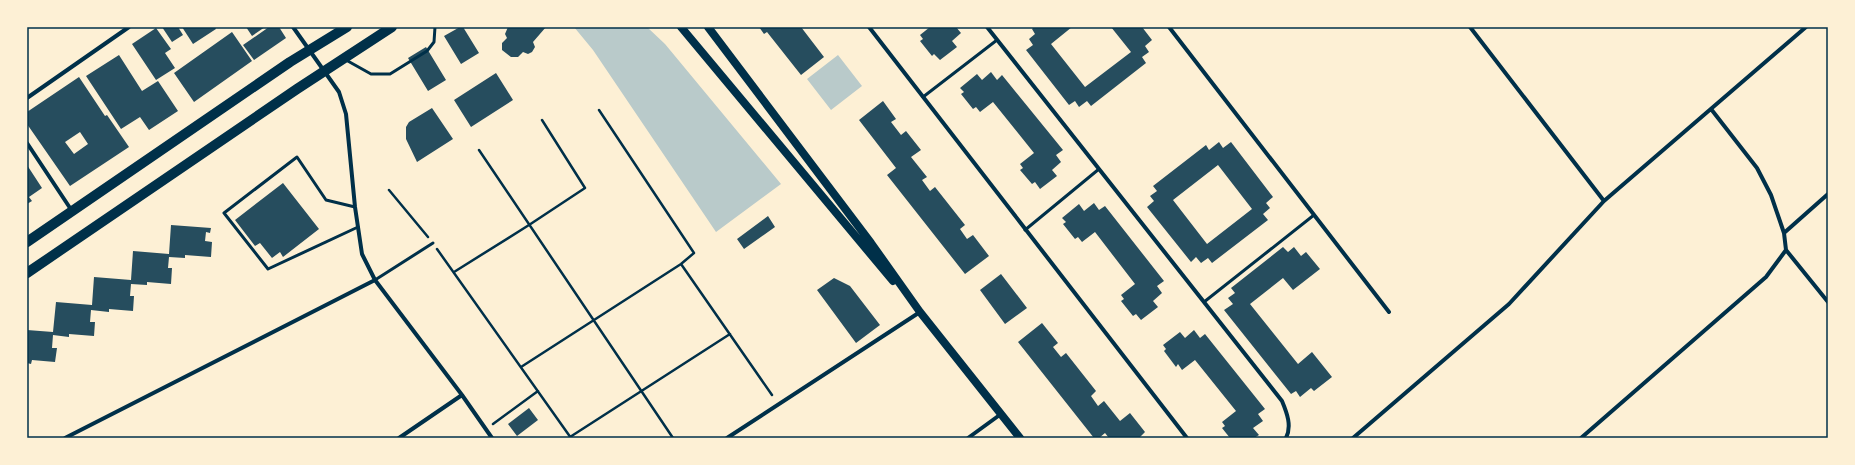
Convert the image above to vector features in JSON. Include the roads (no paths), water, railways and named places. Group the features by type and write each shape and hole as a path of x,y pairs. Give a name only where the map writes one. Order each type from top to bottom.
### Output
{"main road":[{"path":"27,242 309,51 347,27"},
{"path":"27,273 323,72 392,27"},
{"path":"681,27 875,262 920,312"},
{"path":"708,27 867,237 920,312 1020,438"}],"street":[{"path":"27,98 129,27"},
{"path":"293,27 323,72 339,92 346,114 355,207 362,254 375,280 462,395 492,438"},
{"path":"869,27 1187,438"},
{"path":"987,27 1282,402 1289,419 1286,438"},
{"path":"1169,27 1389,312"},
{"path":"1470,27 1604,201"},
{"path":"1353,438 1509,304 1604,201 1806,27"},
{"path":"1711,109 1757,168 1771,195 1784,233 1786,250 1828,302"},
{"path":"27,144 72,211"},
{"path":"1784,233 1828,194"},
{"path":"1581,438 1766,277 1786,250"},
{"path":"65,438 375,280"},
{"path":"728,438 920,312"},
{"path":"399,438 462,395"},
{"path":"968,438 1001,414"}],"lane":[{"path":"344,59 371,74 390,74 427,51 434,42 436,27"},
{"path":"923,97 997,40"},
{"path":"355,207 326,200 297,157 224,213 268,269 358,227"},
{"path":"1025,230 1099,169"},
{"path":"1204,302 1314,215"},
{"path":"375,280 433,243"}]}
